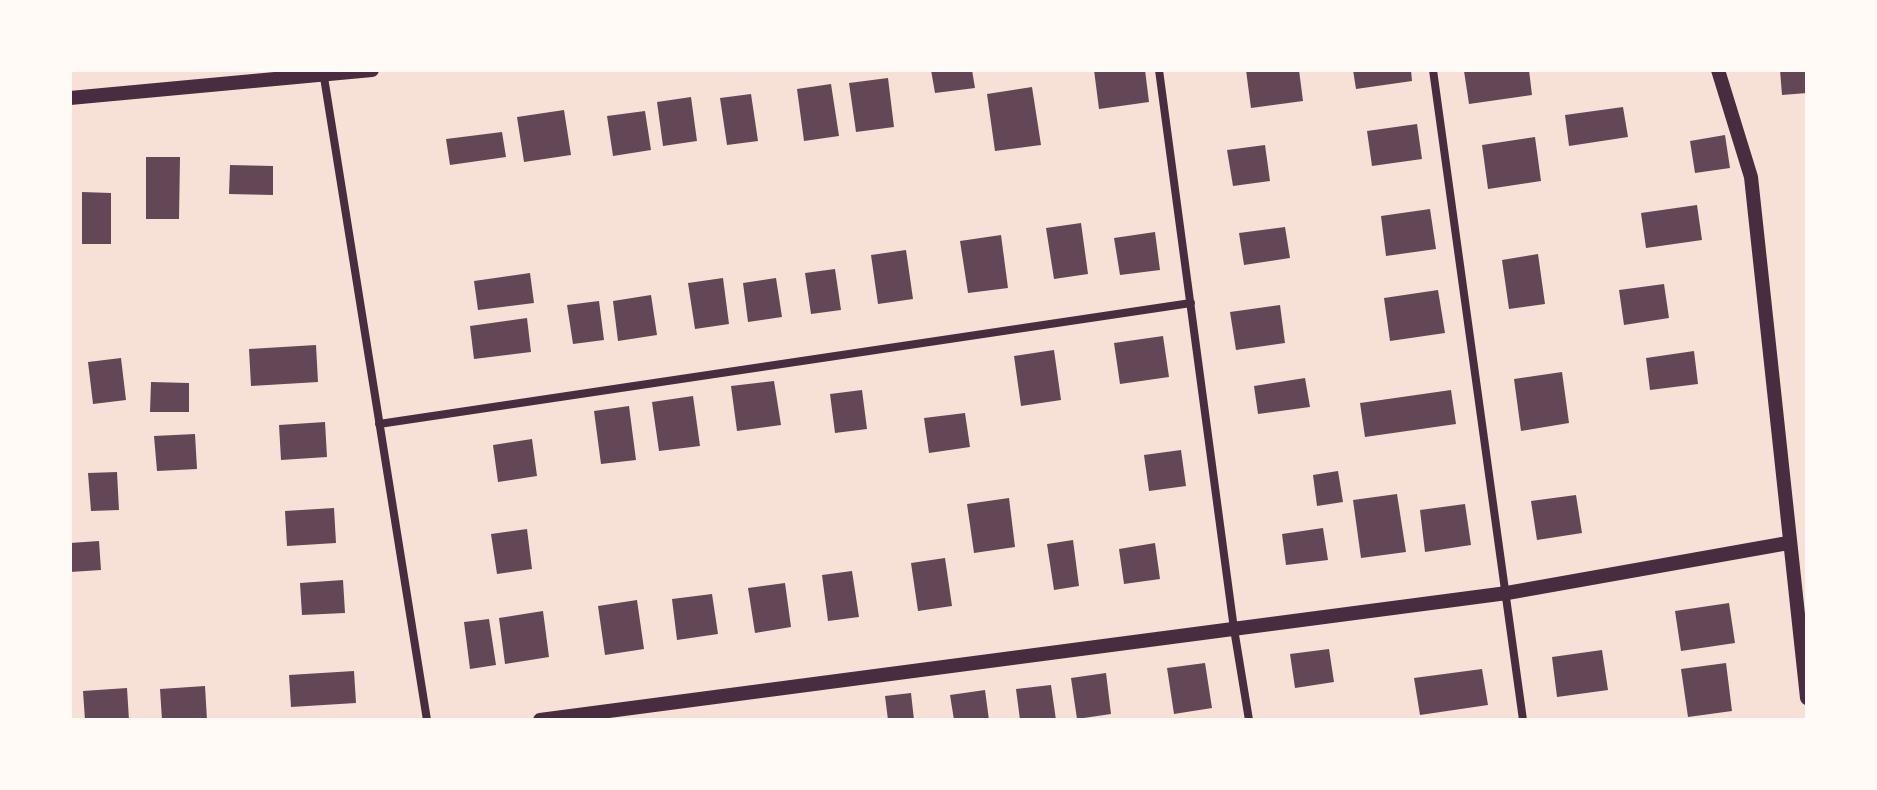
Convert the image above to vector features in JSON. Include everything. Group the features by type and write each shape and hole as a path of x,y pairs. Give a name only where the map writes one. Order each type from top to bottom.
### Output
{"street":[{"path":"70,98 324,72 372,70"},
{"path":"1159,70 1249,720"},
{"path":"1433,70 1523,720"},
{"path":"1718,70 1751,177 1807,698"},
{"path":"324,72 427,720"},
{"path":"379,424 1191,303"},
{"path":"540,720 1507,593 1788,543"}],"building":[{"path":"931,70 972,70 975,88 935,93"},
{"path":"1094,70 1145,70 1149,102 1099,109"},
{"path":"1246,70 1299,70 1303,101 1251,108"},
{"path":"1353,70 1411,70 1412,81 1356,89"},
{"path":"1529,70 1532,95 1469,104 1464,71"},
{"path":"1780,70 1807,70 1807,93 1782,95"},
{"path":"888,78 894,127 856,132 849,83"},
{"path":"831,84 839,136 804,141 797,89"},
{"path":"1032,87 1041,145 995,151 987,94"},
{"path":"751,94 758,141 727,145 720,98"},
{"path":"691,97 697,141 663,146 657,102"},
{"path":"1623,107 1628,137 1569,146 1565,115"},
{"path":"564,110 571,155 524,162 517,117"},
{"path":"645,111 651,150 613,156 607,116"},
{"path":"1417,124 1422,159 1372,166 1367,131"},
{"path":"502,132 506,157 450,165 446,139"},
{"path":"1725,135 1730,168 1695,173 1690,141"},
{"path":"1535,137 1541,181 1488,189 1482,145"},
{"path":"1265,145 1270,181 1233,186 1227,150"},
{"path":"146,157 180,157 179,219 146,219"},
{"path":"230,165 273,166 273,195 229,194"},
{"path":"82,192 111,193 111,244 82,244"},
{"path":"1697,205 1702,240 1646,248 1641,213"},
{"path":"1430,209 1436,249 1386,256 1381,216"},
{"path":"1081,223 1088,274 1054,279 1046,228"},
{"path":"1285,227 1290,258 1244,265 1239,233"},
{"path":"1155,232 1160,270 1120,275 1114,238"},
{"path":"1001,235 1008,288 968,293 960,241"},
{"path":"906,250 913,299 878,304 871,255"},
{"path":"1538,254 1545,304 1509,309 1502,260"},
{"path":"835,269 841,310 811,314 805,273"},
{"path":"530,273 534,303 478,310 474,281"},
{"path":"723,278 729,324 695,329 688,283"},
{"path":"776,278 782,317 748,322 743,283"},
{"path":"1664,284 1669,318 1624,325 1619,290"},
{"path":"1438,290 1445,333 1390,341 1384,298"},
{"path":"651,295 657,335 618,341 613,301"},
{"path":"599,301 604,340 573,344 567,305"},
{"path":"1280,305 1285,343 1236,350 1230,312"},
{"path":"527,318 531,352 474,359 470,326"},
{"path":"1163,336 1169,377 1120,384 1114,343"},
{"path":"316,345 318,382 251,386 249,349"},
{"path":"1054,350 1061,400 1021,406 1014,356"},
{"path":"1694,351 1698,384 1650,390 1646,358"},
{"path":"121,358 126,400 93,404 88,362"},
{"path":"1562,372 1569,423 1521,431 1514,379"},
{"path":"1305,378 1310,407 1258,414 1254,386"},
{"path":"774,381 781,425 737,431 731,386"},
{"path":"151,382 189,383 189,412 150,412"},
{"path":"862,390 867,429 835,433 830,394"},
{"path":"1451,390 1456,424 1365,437 1360,403"},
{"path":"693,396 700,446 659,451 652,402"},
{"path":"629,406 636,460 601,464 594,411"},
{"path":"965,413 970,447 929,453 924,418"},
{"path":"325,422 327,457 281,460 279,425"},
{"path":"195,434 197,469 157,471 154,436"},
{"path":"532,439 537,476 498,482 493,445"},
{"path":"1181,450 1186,486 1149,491 1144,455"},
{"path":"1338,471 1343,502 1317,506 1313,475"},
{"path":"117,472 119,510 91,511 88,473"},
{"path":"1397,494 1406,552 1361,558 1353,500"},
{"path":"1576,495 1582,533 1537,540 1531,501"},
{"path":"1009,498 1015,547 974,553 967,504"},
{"path":"1465,504 1471,545 1425,552 1420,510"},
{"path":"334,508 336,543 287,546 285,511"},
{"path":"1323,528 1328,560 1286,565 1282,534"},
{"path":"527,529 532,569 497,574 491,534"},
{"path":"1073,540 1079,586 1054,590 1047,544"},
{"path":"99,541 101,570 70,572 70,543"},
{"path":"1155,543 1160,579 1124,584 1119,549"},
{"path":"945,558 952,606 918,611 911,563"},
{"path":"852,571 859,617 828,621 822,575"},
{"path":"343,580 345,613 302,615 300,583"},
{"path":"785,583 791,627 755,633 748,588"},
{"path":"712,594 718,634 677,640 672,599"},
{"path":"637,600 644,649 605,655 598,606"},
{"path":"1729,603 1735,643 1681,651 1675,611"},
{"path":"543,611 549,657 505,664 499,618"},
{"path":"489,619 496,665 470,669 464,622"},
{"path":"1329,649 1334,682 1295,688 1290,654"},
{"path":"1602,650 1608,690 1557,697 1552,657"},
{"path":"1205,663 1212,708 1174,714 1167,668"},
{"path":"1726,663 1732,711 1688,717 1681,669"},
{"path":"1482,669 1488,705 1420,715 1414,678"},
{"path":"354,671 356,703 291,707 289,675"},
{"path":"1106,673 1111,714 1077,719 1071,678"},
{"path":"1051,685 1056,720 1020,720 1016,689"},
{"path":"205,686 207,720 162,720 160,689"},
{"path":"127,688 129,720 85,720 83,691"},
{"path":"985,690 989,720 954,720 950,695"},
{"path":"911,693 914,720 888,720 885,696"}]}
